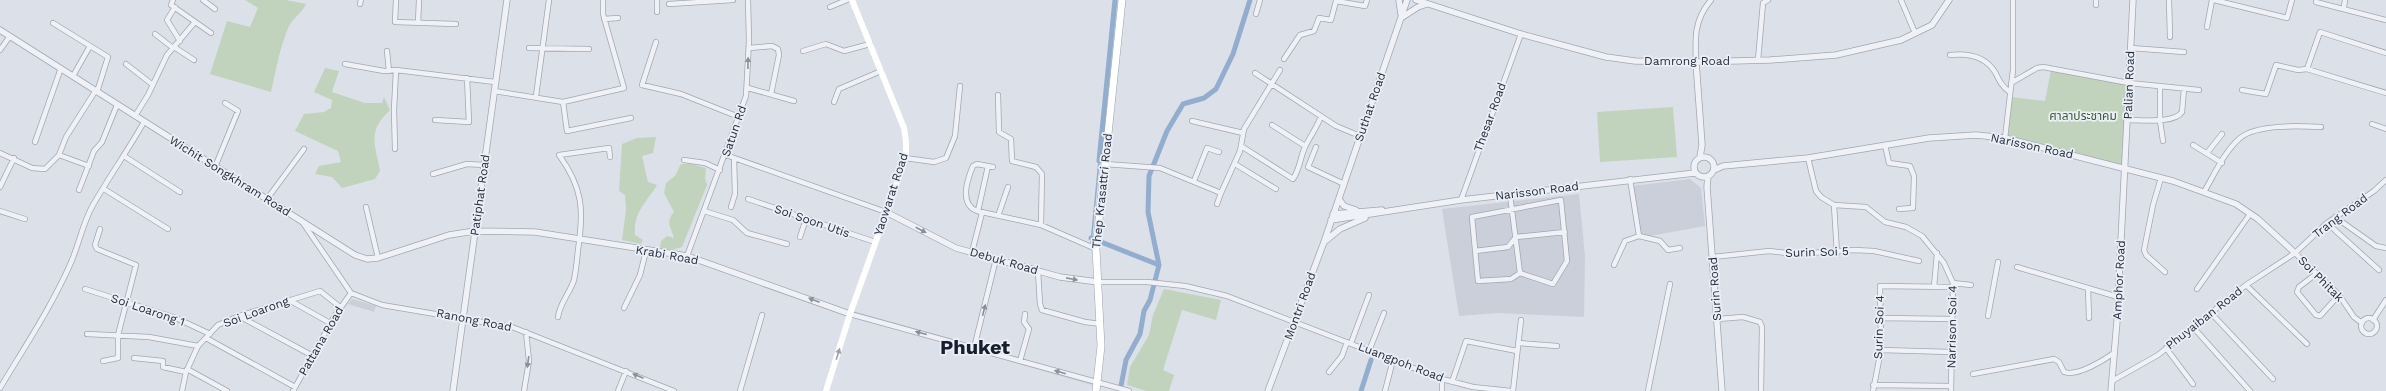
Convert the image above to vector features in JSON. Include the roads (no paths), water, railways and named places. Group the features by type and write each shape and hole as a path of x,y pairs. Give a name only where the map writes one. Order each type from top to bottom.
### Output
{"main road":[{"name":"Yaowarat Road","path":"826,391 850,314 905,158 906,142 904,128 852,0"},
{"name":"Thep Krasattri Road","path":"1096,391 1102,346 1096,247 1122,0"}],"street":[{"path":"173,0 171,4 175,8 211,32"},
{"path":"204,0 215,8"},
{"path":"396,0 395,22 456,24"},
{"path":"418,23 419,0"},
{"name":"Patiphat Road","path":"453,391 507,0"},
{"path":"536,96 549,0"},
{"path":"494,90 536,96 563,102 624,88 604,19 603,0"},
{"path":"657,12 658,0"},
{"path":"669,4 733,0"},
{"name":"Satun Rd","path":"687,256 726,155 748,88 748,0"},
{"path":"830,7 847,0"},
{"path":"1256,14 1260,0"},
{"path":"1284,59 1300,35 1314,31 1319,18 1331,20 1336,0 1365,6 1367,0"},
{"path":"1399,0 1401,19 1418,7 1428,4"},
{"name":"Suthat Road","path":"1332,217 1407,0"},
{"name":"Damrong Road","path":"1416,0 1521,34 1606,57 1635,60 1696,62 1836,55 1902,40 1932,25 1948,0"},
{"path":"1694,170 1705,177 1714,167 1703,157 1695,31 1698,20 1711,0"},
{"path":"1758,60 1760,18 1764,3 1768,0"},
{"path":"1901,0 1915,33"},
{"path":"2005,138 2012,83 2013,0"},
{"name":"Palian Road","path":"2125,169 2133,0"},
{"path":"2169,0 2170,36"},
{"path":"2207,27 2213,0 2287,18 2292,0"},
{"path":"2344,8 2346,0"},
{"path":"2316,2 2329,2 2344,8 2386,20"},
{"path":"175,8 167,20 180,41"},
{"path":"604,19 618,18"},
{"path":"135,116 153,85 167,55 195,22"},
{"path":"0,153 14,158 32,168 44,169 59,155 66,137 96,91 108,57 53,23"},
{"name":"Wichit Songkhram Road","path":"0,30 355,255 367,259 378,258 449,235 475,231"},
{"path":"2307,68 2320,32 2386,53"},
{"path":"155,34 194,60"},
{"name":"Thesar Road","path":"1461,200 1521,34"},
{"path":"0,50 10,36"},
{"path":"656,42 642,85 681,94 739,117"},
{"path":"804,51 826,44 844,51 870,44"},
{"path":"73,76 90,46"},
{"path":"749,48 772,46 778,49 780,55 771,94"},
{"path":"529,48 588,49"},
{"path":"2131,48 2184,52"},
{"path":"387,51 389,71"},
{"path":"1950,55 1967,54 1978,57 1990,66 2001,84 2010,92"},
{"path":"126,64 153,85"},
{"path":"346,64 389,71 396,70 495,82"},
{"path":"2242,90 2266,94 2276,65 2298,70 2307,68 2386,93"},
{"path":"2012,83 2037,68 2043,67 2129,83 2199,90"},
{"path":"35,142 61,68"},
{"path":"395,149 394,110 396,70"},
{"path":"1217,204 1221,192 1235,164 1244,133 1280,70"},
{"path":"834,102 840,89 881,71"},
{"path":"1255,73 1336,126 1360,136"},
{"path":"435,120 469,122 467,78"},
{"path":"905,158 934,162 946,158 955,136 960,86"},
{"path":"2160,86 2160,120 2163,141"},
{"path":"748,88 794,101"},
{"path":"2128,120 2160,120 2180,114 2184,89"},
{"path":"998,95 999,132 1010,138 1012,160 1036,167 1042,174 1041,225"},
{"path":"563,102 567,130 631,118"},
{"path":"215,167 238,111 225,103"},
{"path":"79,190 94,151 102,142 117,105"},
{"path":"1241,146 1293,179 1298,172 1305,146 1316,131 1321,116"},
{"path":"1192,121 1244,133"},
{"path":"0,388 50,304 69,267 79,243 84,224 144,122"},
{"path":"2372,124 2386,129"},
{"path":"1272,125 1305,146"},
{"path":"2204,192 2222,163 2243,136 2288,125 2321,127"},
{"path":"2207,153 2222,134"},
{"name":"Narisson Road","path":"1714,167 1808,158 1937,138 1976,135 2005,138 2049,148 2160,178 2236,204 2250,214 2295,253"},
{"path":"1885,145 1889,163 1910,166 1914,176 1913,208 1899,209"},
{"path":"2193,145 2222,163"},
{"path":"1316,147 1307,166 1330,179 1344,184"},
{"path":"558,317 562,301 574,281 583,217 578,194 570,170 559,155 609,148 610,157"},
{"path":"1194,181 1207,148 1219,152"},
{"path":"267,199 304,149"},
{"path":"59,155 88,166"},
{"name":"Debuk Road","path":"726,155 886,212 946,244 972,252 1038,271 1098,282 1150,283 1185,286 1227,296 1295,321"},
{"path":"124,156 180,192"},
{"name":"Narisson Road","path":"1332,217 1360,211 1388,210 1686,172 1694,170 1695,161 1703,157"},
{"path":"0,187 14,158"},
{"path":"731,207 735,194 734,158"},
{"path":"1808,158 1816,191 1821,197 1834,205 1837,252"},
{"path":"684,160 705,163 720,170"},
{"path":"433,174 467,164 484,165"},
{"path":"972,252 980,212 990,166 975,164 968,181 966,198 971,208 980,212 1041,225 1096,247"},
{"path":"1105,164 1160,168 1221,192"},
{"path":"1235,164 1276,189"},
{"name":"Amphor Road","path":"2111,391 2125,169"},
{"name":"Surin Road","path":"1705,177 1718,319 1722,391"},
{"path":"2160,178 2144,250 2146,255 2165,272"},
{"path":"1630,179 1639,236"},
{"name":"Trang Road","path":"2295,253 2334,217 2374,191 2386,180"},
{"path":"998,216 1008,187"},
{"path":"104,189 168,228"},
{"path":"1510,195 1513,208 1520,273"},
{"path":"1339,198 1344,206 1360,211"},
{"name":"Soi Soon Utis","path":"748,199 875,242"},
{"path":"1561,200 1567,261 1553,284 1520,273 1511,279 1478,281 1472,216 1561,200"},
{"name":"Narrison Soi 4","path":"1834,205 1866,207 1876,218 1885,222 1906,227 1922,236 1944,263 1953,285 1951,389"},
{"path":"366,207 378,258"},
{"name":"Narisson Road","path":"1332,217 1374,214 1388,210"},
{"path":"0,211 25,219"},
{"path":"704,211 734,220 747,233 788,244"},
{"path":"1324,242 1351,223 1374,214"},
{"path":"2197,290 2250,214"},
{"name":"Montri Road","path":"1268,391 1332,217"},
{"path":"2334,217 2376,246 2386,248"},
{"path":"800,237 806,219"},
{"path":"302,221 351,293"},
{"path":"2327,223 2379,270"},
{"path":"100,229 95,245 98,249 136,265 118,335 118,358 103,361"},
{"name":"Krabi Road","path":"475,231 535,232 580,238 646,251 687,256 850,314"},
{"path":"1475,251 1508,247 1516,237 1565,232"},
{"path":"316,242 317,235 322,234"},
{"path":"1614,265 1625,241 1639,236 1660,241 1668,250 1680,248"},
{"path":"624,308 640,275 646,251"},
{"name":"Surin Soi 5","path":"1713,257 1769,251 1796,254 1874,251 1919,261"},
{"name":"Soi Phitak","path":"2295,253 2339,295 2354,317 2362,323 2363,331 2370,333 2376,328 2373,320 2386,300"},
{"name":"Phuyaiban Road","path":"2112,380 2166,348 2246,286 2295,253"},
{"path":"1937,254 1934,286 1971,285"},
{"path":"974,348 996,259"},
{"path":"1988,316 1998,262"},
{"path":"2016,267 2118,297"},
{"path":"1038,271 1040,304 1042,310 1085,322 1101,324"},
{"path":"2316,274 2298,287 2297,292 2313,313 2320,316 2339,295"},
{"path":"1648,391 1670,284"},
{"name":"Surin Soi 4","path":"1873,391 1881,350 1880,286 1934,286"},
{"path":"2246,286 2307,344"},
{"path":"2088,288 2089,318"},
{"name":"Soi Loarong 1","path":"85,289 176,318 294,389"},
{"name":"Soi Loarong","path":"182,391 187,371 198,346 218,325 238,316 320,291 340,307"},
{"name":"Ranong Road","path":"351,293 382,305 512,327 674,391"},
{"name":"Pattana Road","path":"294,389 330,323 351,293"},
{"path":"1330,372 1342,356 1349,343 1369,295"},
{"path":"289,300 330,323"},
{"path":"1369,351 1384,313"},
{"path":"2211,313 2273,379"},
{"path":"850,314 1128,391"},
{"path":"1020,361 1029,329 1024,322 1025,314"},
{"path":"740,391 762,315"},
{"path":"238,316 313,356"},
{"path":"1718,319 1743,318 1760,322 1762,327 1761,391"},
{"path":"1881,318 1952,319"},
{"path":"2362,323 2366,319 2373,320"},
{"path":"1512,391 1521,320"},
{"name":"Luangpoh Road","path":"1295,321 1442,379 1473,387 1512,391"},
{"path":"2193,327 2250,391"},
{"path":"524,391 529,361 526,332"},
{"path":"87,334 149,337 198,346"},
{"path":"1452,382 1466,341 1517,351"},
{"path":"1518,343 1557,346"},
{"path":"2166,348 2193,384"},
{"path":"1881,350 1951,352"},
{"path":"1973,374 2054,359 2059,362 2064,372 2072,372 2097,364 2114,353"},
{"path":"134,358 163,361 163,368 187,371 227,391"},
{"path":"1385,391 1393,360"},
{"path":"618,391 626,371"},
{"path":"1442,379 1442,391"},
{"path":"1874,385 1951,389"}],"waterway":[{"path":"1099,161 1115,0"},
{"path":"1120,391 1126,360 1140,334 1144,311 1150,300 1159,265 1148,212 1149,176 1167,131 1183,104 1204,98 1216,89 1233,54 1250,0"},
{"path":"1091,243 1099,161"},
{"path":"1091,238 1159,265"},
{"path":"1361,391 1371,360"}],"district":[{"name":"Phuket","path":"975,347"}],"park label":[{"name":"ศาลาประชาคม","path":"2083,116"}]}
